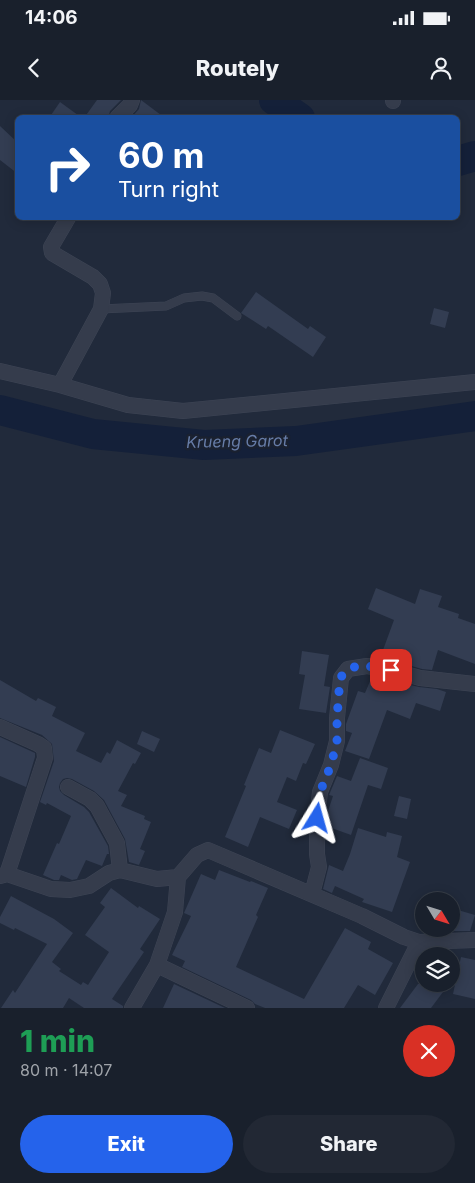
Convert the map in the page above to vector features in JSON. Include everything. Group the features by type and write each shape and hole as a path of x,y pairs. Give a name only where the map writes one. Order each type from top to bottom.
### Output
{"street":[{"path":"120,115 130,105 132,100"},
{"path":"60,384 101,309 103,293 100,284 94,277 58,257 50,250 67,220"},
{"path":"0,371 60,384 128,405 183,410 475,382"},
{"path":"312,894 319,867 317,818 320,792 331,765 337,741 340,678 348,669 367,666 420,678 475,684"},
{"path":"0,727 44,748 45,758 3,875 51,889 70,890 89,886 109,873 120,870 157,879 178,877"},
{"path":"68,787 90,799 97,806 117,843 120,870"},
{"path":"132,1008 157,965 175,912 178,877 197,855 208,850 418,942 475,940"},
{"path":"386,1008 418,942"},
{"path":"157,965 246,1008"}],"lane":[{"path":"101,309 166,306 184,298 202,296 213,298 237,316"}],"building":[{"path":"97,100 121,100 110,111 109,115 86,115"},
{"path":"141,100 161,115 134,115 139,109"},
{"path":"60,102 78,115 51,115"},
{"path":"0,126 15,140 15,172 0,160"},
{"path":"256,292 308,329 310,326 326,337 313,357 268,326 266,329 241,313"},
{"path":"434,308 449,312 445,328 430,324"},
{"path":"376,588 415,604 420,589 442,596 438,607 459,614 458,618 475,624 475,664 438,650 432,670 422,669 408,665 410,659 383,650 394,620 368,609"},
{"path":"302,651 329,655 324,686 330,687 326,713 299,709 305,675 299,674"},
{"path":"371,679 399,689 402,683 446,692 440,711 416,703 410,719 387,710 369,759 345,751 352,733 346,731 346,724 358,691 365,693"},
{"path":"0,680 36,701 38,698 56,707 52,716 85,733 76,751 101,763 107,752 110,754 117,740 141,753 135,764 133,763 118,791 127,795 121,806 145,816 144,819 151,822 140,849 145,851 139,865 129,862 125,839 104,800 94,791 67,778 63,779 60,783 60,791 89,812 108,846 109,854 107,854 102,866 86,860 77,879 72,880 61,875 59,880 54,880 43,875 71,816 47,803 46,805 40,802 54,761 52,744 42,735 0,718"},
{"path":"280,730 315,744 306,764 303,763 296,781 287,777 277,802 297,810 289,829 260,817 248,847 225,837 259,748 271,753"},
{"path":"142,731 160,739 154,752 137,744"},
{"path":"0,737 35,753 26,787 0,776"},
{"path":"360,758 388,768 381,789 368,785 351,835 326,826 327,814 333,796 329,795 337,776 351,781"},
{"path":"399,796 411,799 407,819 394,816"},
{"path":"358,828 386,837 387,832 402,836 397,857 410,862 392,912 362,902 364,899 335,886 332,893 323,889 329,865 343,871"},
{"path":"219,870 268,888 256,915 258,917 236,967 304,999 345,928 371,942 368,949 393,963 375,995 358,985 344,1008 265,1008 182,967 185,961 172,955 191,916 184,913 201,874 215,880"},
{"path":"111,888 138,908 139,906 160,919 140,949 144,952 112,999 123,1006 123,1008 84,1008 69,998 63,1008 1,1008 13,990 15,993 47,944 15,928 14,930 0,923 0,917 11,896 54,919 73,933 52,962 61,969 59,971 81,985 83,982 88,985 109,952 85,935 105,907 100,903"},
{"path":"460,911 475,915 470,931 460,931"},
{"path":"461,957 475,960 475,999 453,994 453,992 460,992"},
{"path":"174,984 225,1008 163,1008"},
{"path":"415,988 415,992 443,992 431,1008 400,1008"}],"waterway":[{"name":"Krueng Garot","path":"274,100 296,115"},
{"name":"Krueng Garot","path":"460,160 475,156"},
{"name":"Krueng Garot","path":"0,410 93,434 204,445 296,441 475,416"}],"route":[{"path":"317,818 320,792 331,765 337,741 340,678 348,669 354,667 367,666 391,670"}]}
